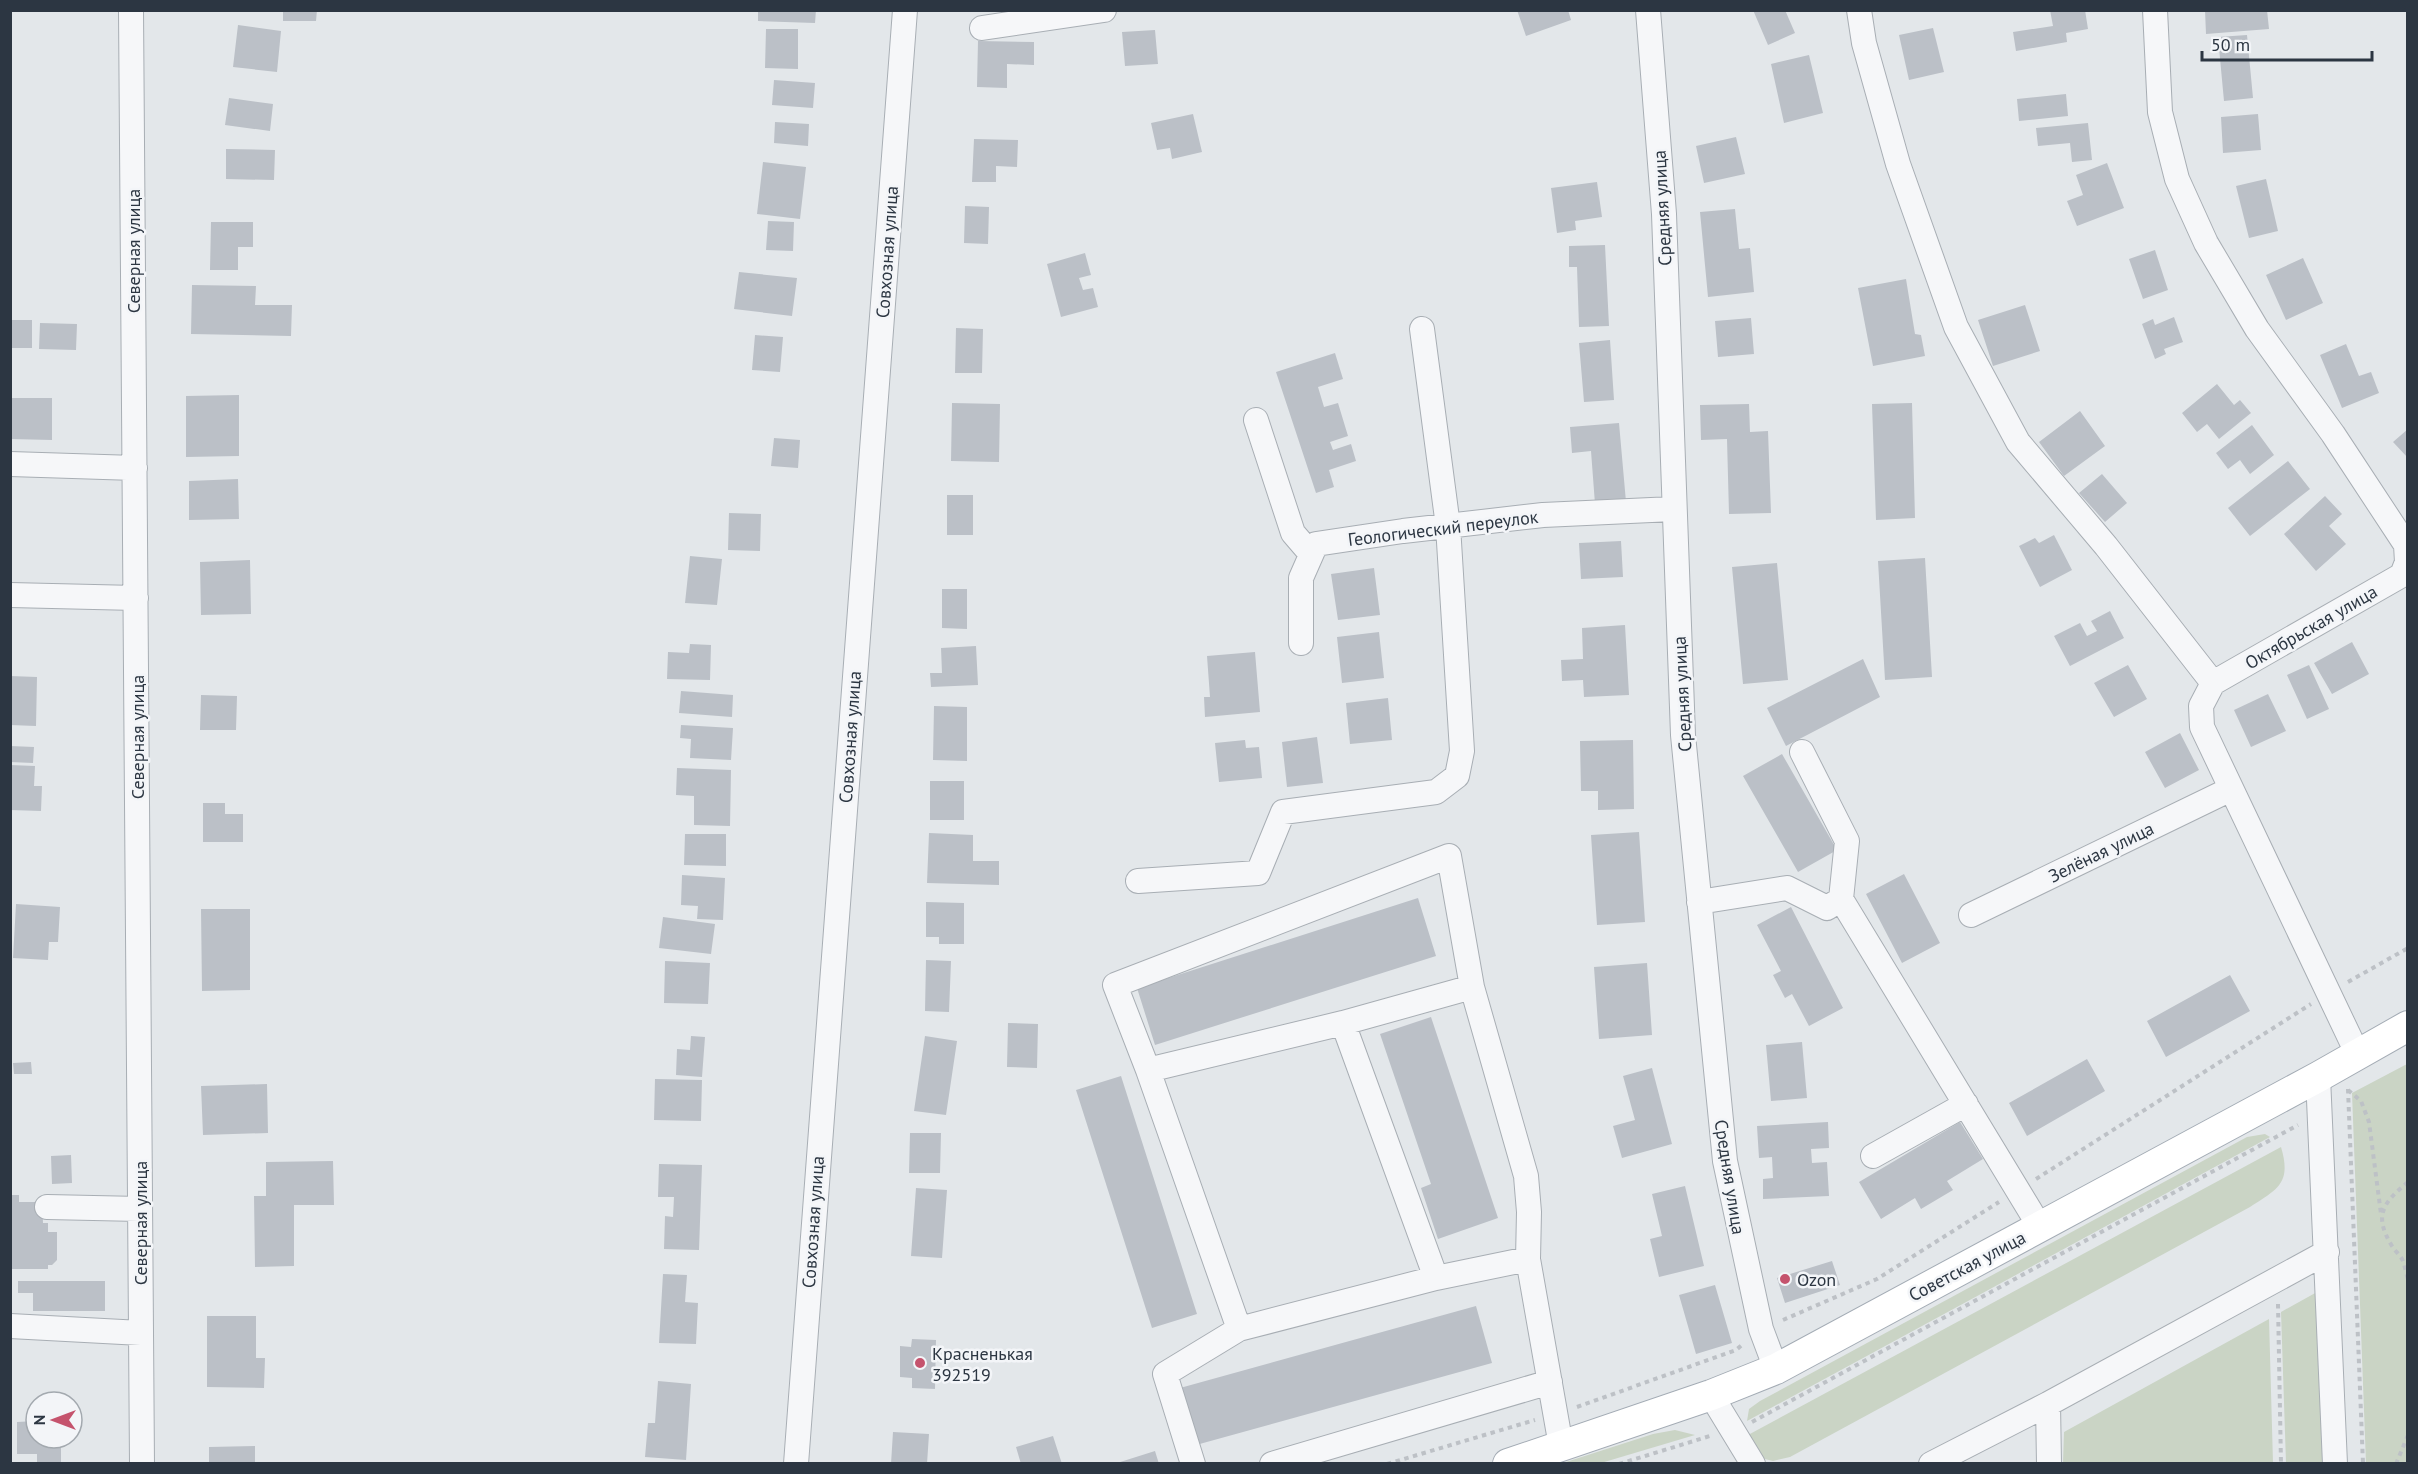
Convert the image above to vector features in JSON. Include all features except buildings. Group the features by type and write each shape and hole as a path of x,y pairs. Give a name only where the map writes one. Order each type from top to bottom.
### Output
{"main road":[{"name":"Советская улица","path":"1508,1464 1712,1395 1776,1369 2318,1077 2408,1026"}],"street":[{"name":"Северная улица","path":"131,10 142,1464"},
{"name":"Совхозная улица","path":"796,1464 905,10"},
{"path":"982,28 1104,10"},
{"name":"Средняя улица","path":"1648,10 1664,213 1683,735 1725,1161 1761,1329 1776,1369"},
{"path":"1859,10 1864,43 1898,164 1956,327 2018,442 2106,546 2213,683 2201,706 2202,727 2358,1055"},
{"name":"Октябрьская улица","path":"2155,10 2160,112 2177,179 2206,243 2257,328 2333,434 2406,545 2407,562 2402,575 2213,683"},
{"path":"1138,881 1258,873 1283,812 1436,792 1457,776 1462,751 1448,526 1422,329"},
{"path":"1256,420 1293,533 1311,554 1301,578 1301,643"},
{"path":"10,464 135,468"},
{"name":"Геологический переулок","path":"1311,554 1316,544 1448,526 1543,515 1673,509"},
{"path":"10,595 136,598"},
{"path":"1802,752 1847,842 1841,899 2040,1227"},
{"name":"Зелёная улица","path":"1971,915 2231,789"},
{"path":"1239,1329 1148,1070 1115,985 1449,856 1472,987 1526,1176 1529,1212 1528,1259 1561,1446"},
{"path":"1699,902 1787,888 1827,908 1841,899"},
{"path":"1148,1070 1343,1023 1472,987"},
{"path":"1343,1023 1436,1278"},
{"path":"2318,1077 2335,1464"},
{"path":"1873,1156 1966,1104"},
{"path":"47,1207 140,1209"},
{"path":"1931,1464 2048,1404 2327,1252"},
{"path":"1193,1464 1165,1374 1239,1329 1436,1278 1528,1259"},
{"path":"10,1326 141,1333"},
{"path":"1272,1464 1550,1382"},
{"path":"1712,1395 1753,1464"},
{"path":"2048,1404 2049,1464"}],"path":[{"path":"1761,1329 1877,1279 2328,993 2408,948"},
{"path":"1619,1464 1760,1419 2320,1112 2357,1084"},
{"path":"2347,1090 2361,1101 2369,1122 2385,1235 2396,1253 2406,1259 2408,1279"},
{"path":"2347,1090 2363,1464"},
{"path":"2381,1214 2388,1199 2408,1182"},
{"path":"2278,1279 2281,1464"},
{"path":"2396,1464 2408,1435"}],"green space":[{"path":"2407,1064 2407,1463 2366,1463 2352,1093"},
{"path":"2265,1134 2270,1137 1747,1421 1749,1409 1760,1401 2247,1137"},
{"path":"2281,1147 2285,1169 2280,1184 2250,1207 1790,1457 1773,1461 1761,1458 1748,1435"},
{"path":"2317,1292 2324,1463 2286,1463 2281,1312"},
{"path":"2269,1319 2273,1463 2063,1463 2064,1432"},
{"path":"1675,1430 1695,1435 1601,1463 1563,1463 1653,1434"}],"place":[{"name":"Ozon","path":"1785,1279"},
{"name":"Красненькая 392519","path":"920,1363"}]}
